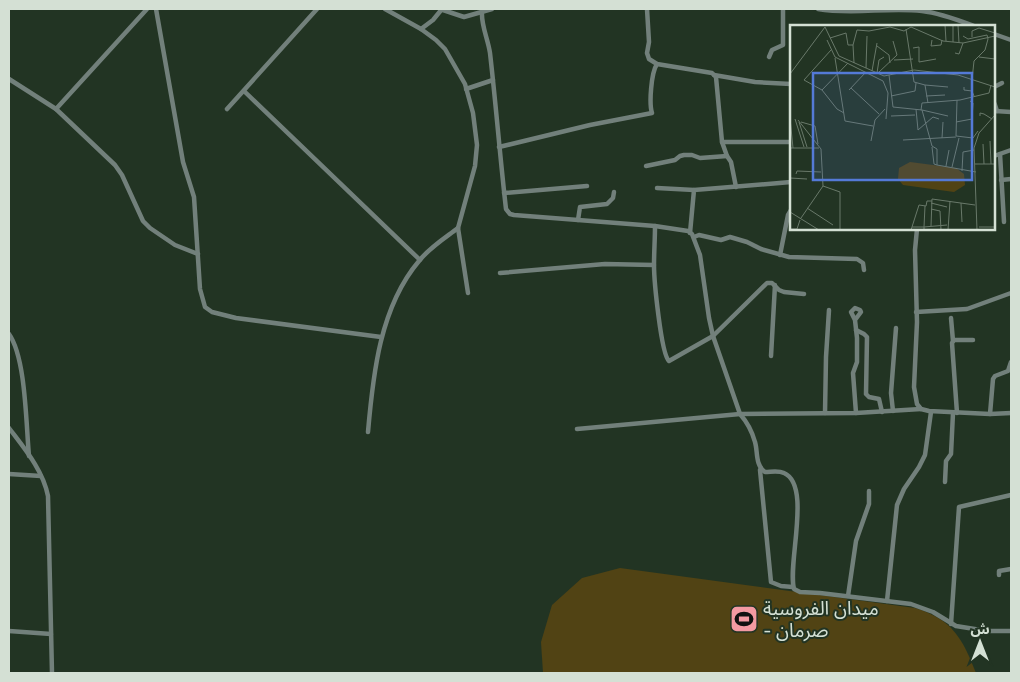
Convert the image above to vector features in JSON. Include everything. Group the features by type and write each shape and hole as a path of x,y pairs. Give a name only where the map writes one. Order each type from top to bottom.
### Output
{"street":[{"path":"56,109 147,9"},
{"path":"156,9 183,162 194,197 202,298 205,307 212,312 253,320 381,337"},
{"path":"227,109 318,9"},
{"path":"385,9 422,28 445,50 458,71 474,113 477,145 471,185 458,228 468,293"},
{"path":"422,28 433,20 441,9 464,17 492,9"},
{"path":"647,9 649,42 647,52 649,59 657,64 755,82 790,84"},
{"path":"769,57 772,50 783,45 783,9"},
{"path":"818,9 848,11 915,10 971,25"},
{"path":"482,12 481,22 489,43 506,209 512,215 655,226 690,233 694,237 700,256 713,336 740,414 749,424 755,442 760,468 771,582 781,586 794,587 800,592 848,596 919,606 956,626 1011,631"},
{"path":"995,34 1011,40"},
{"path":"499,147 590,125 652,113 651,81 657,64"},
{"path":"714,75 717,80 722,142 731,162 736,187"},
{"path":"9,80 56,109 115,165 122,175 143,221 150,228 175,245 198,254"},
{"path":"466,89 493,80"},
{"path":"995,86 1002,83"},
{"path":"244,91 420,260"},
{"path":"995,111 1011,112"},
{"path":"722,142 790,142"},
{"path":"995,156 1011,150"},
{"path":"646,166 692,154 700,158 727,156"},
{"path":"1000,154 1004,222"},
{"path":"1001,180 1011,179"},
{"path":"657,188 694,190 790,182"},
{"path":"504,193 586,186"},
{"path":"690,233 694,190"},
{"path":"578,220 580,207 607,204 613,198 614,192"},
{"path":"780,255 790,211"},
{"path":"655,226 654,265 663,347 668,361 713,336 767,283 776,285 779,290 784,292 804,294"},
{"path":"368,432 381,337 394,301 420,260 458,228"},
{"path":"917,230 915,250 917,322 914,387 916,404 921,409"},
{"path":"694,237 699,235 722,240 730,237 780,255 816,259 857,259 863,263 864,270"},
{"path":"500,273 605,264 654,265"},
{"path":"771,356 776,285"},
{"path":"916,312 967,309 1011,293"},
{"path":"825,413 829,310"},
{"path":"945,482 946,461 951,455 955,413 951,318"},
{"path":"855,320 857,362 853,373 856,413"},
{"path":"893,411 891,393 896,328"},
{"path":"856,330 867,338 865,392 869,397 879,399 882,412"},
{"path":"9,334 15,347 20,370 29,457"},
{"path":"953,341 973,340"},
{"path":"990,414 992,379 1008,371 1011,362"},
{"path":"577,429 740,414 856,413 921,409 931,412 1011,413"},
{"path":"887,601 897,505 904,488 926,455 931,412"},
{"path":"9,428 41,476 46,487 49,504 52,673"},
{"path":"760,468 764,472 784,473 791,478 795,485 797,530 793,568 794,587"},
{"path":"9,474 41,476"},
{"path":"848,596 856,541 869,504 869,491"},
{"path":"951,624 959,507 1011,495"},
{"path":"999,575 1001,570 1011,569"},
{"path":"9,631 51,634"}],"shaded area":[{"name":"ميدان الفروسية - صرمان","path":"620,568 915,608 939,618 954,632 961,640 976,673 543,673 541,642 552,605 582,578"}],"place":[{"name":"ميدان الفروسية - صرمان","path":"744,619"}]}
